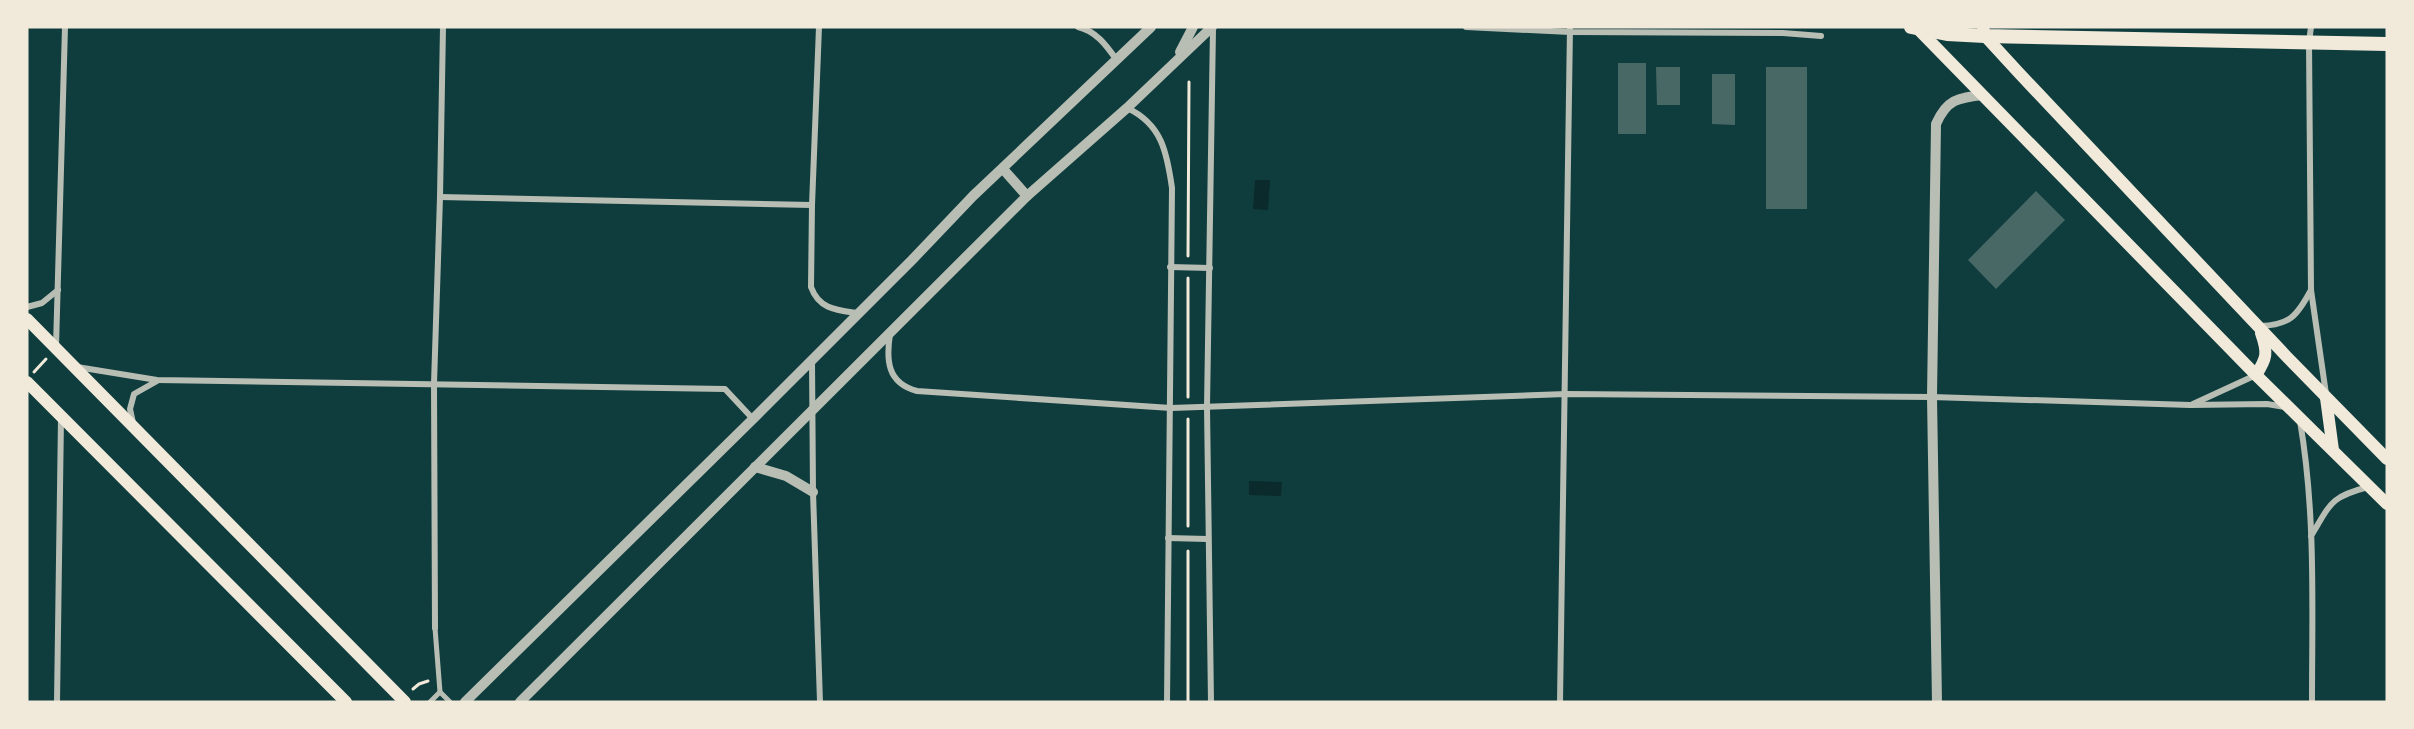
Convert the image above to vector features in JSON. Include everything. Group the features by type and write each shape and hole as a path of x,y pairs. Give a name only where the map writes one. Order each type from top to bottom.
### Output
{"main road":[{"path":"1915,29 2387,44"},
{"path":"1915,29 1983,94 2256,375 2387,504"},
{"path":"1984,32 2326,398 2387,458"},
{"path":"27,319 405,702"},
{"path":"2256,375 2266,358 2265,344 2258,326"},
{"path":"27,381 346,702"},
{"path":"2326,398 2333,450"}],"street":[{"path":"56,347 65,27"},
{"path":"443,27 434,384 435,628 440,692 450,702"},
{"path":"819,27 811,287 815,298 823,306 857,313"},
{"path":"1078,27 1088,29 1116,59"},
{"path":"465,702 1003,168 1151,27"},
{"path":"1173,62 1193,27"},
{"path":"520,702 1027,196 1127,108 1173,62 1213,27"},
{"path":"1211,702 1207,407 1213,27"},
{"path":"1466,27 1785,30 1821,36"},
{"path":"2312,27 2309,42 2311,290 2326,398"},
{"path":"1560,702 1570,29"},
{"path":"1936,702 1932,397 1936,124 1949,103 1983,94"},
{"path":"1127,108 1141,114 1154,127 1163,144 1172,188 1167,702"},
{"path":"1003,168 1027,196"},
{"path":"440,197 812,206"},
{"path":"1170,267 1210,268"},
{"path":"27,307 42,303 58,290"},
{"path":"2258,326 2274,325 2289,320 2301,309 2311,290"},
{"path":"890,333 887,352 890,368 896,380 905,388 917,391 1171,408 1566,394 1932,397 2190,405 2267,404 2289,408"},
{"path":"812,359 813,492 820,702"},
{"path":"76,367 158,380 725,389 753,418"},
{"path":"2190,405 2256,375"},
{"path":"134,426 130,409 134,394 158,380"},
{"path":"57,702 61,414"},
{"path":"2300,418 2307,471 2311,536 2312,702"},
{"path":"755,466 786,476 813,492"},
{"path":"2311,536 2331,504 2343,494 2370,486"},
{"path":"1168,538 1207,539"},
{"path":"430,702 440,692"}],"path":[{"path":"1188,702 1189,82"},
{"path":"27,381 56,347"}],"water":[{"path":"1255,180 1270,180 1268,210 1253,209"},
{"path":"1249,481 1282,482 1281,496 1249,495"}],"building":[{"path":"1618,63 1646,63 1646,134 1618,134"},
{"path":"1656,67 1680,67 1680,105 1657,105"},
{"path":"1766,67 1807,67 1807,209 1766,209"},
{"path":"1712,74 1735,74 1735,125 1712,124"},
{"path":"2036,191 2065,220 1996,289 1968,260"}]}
